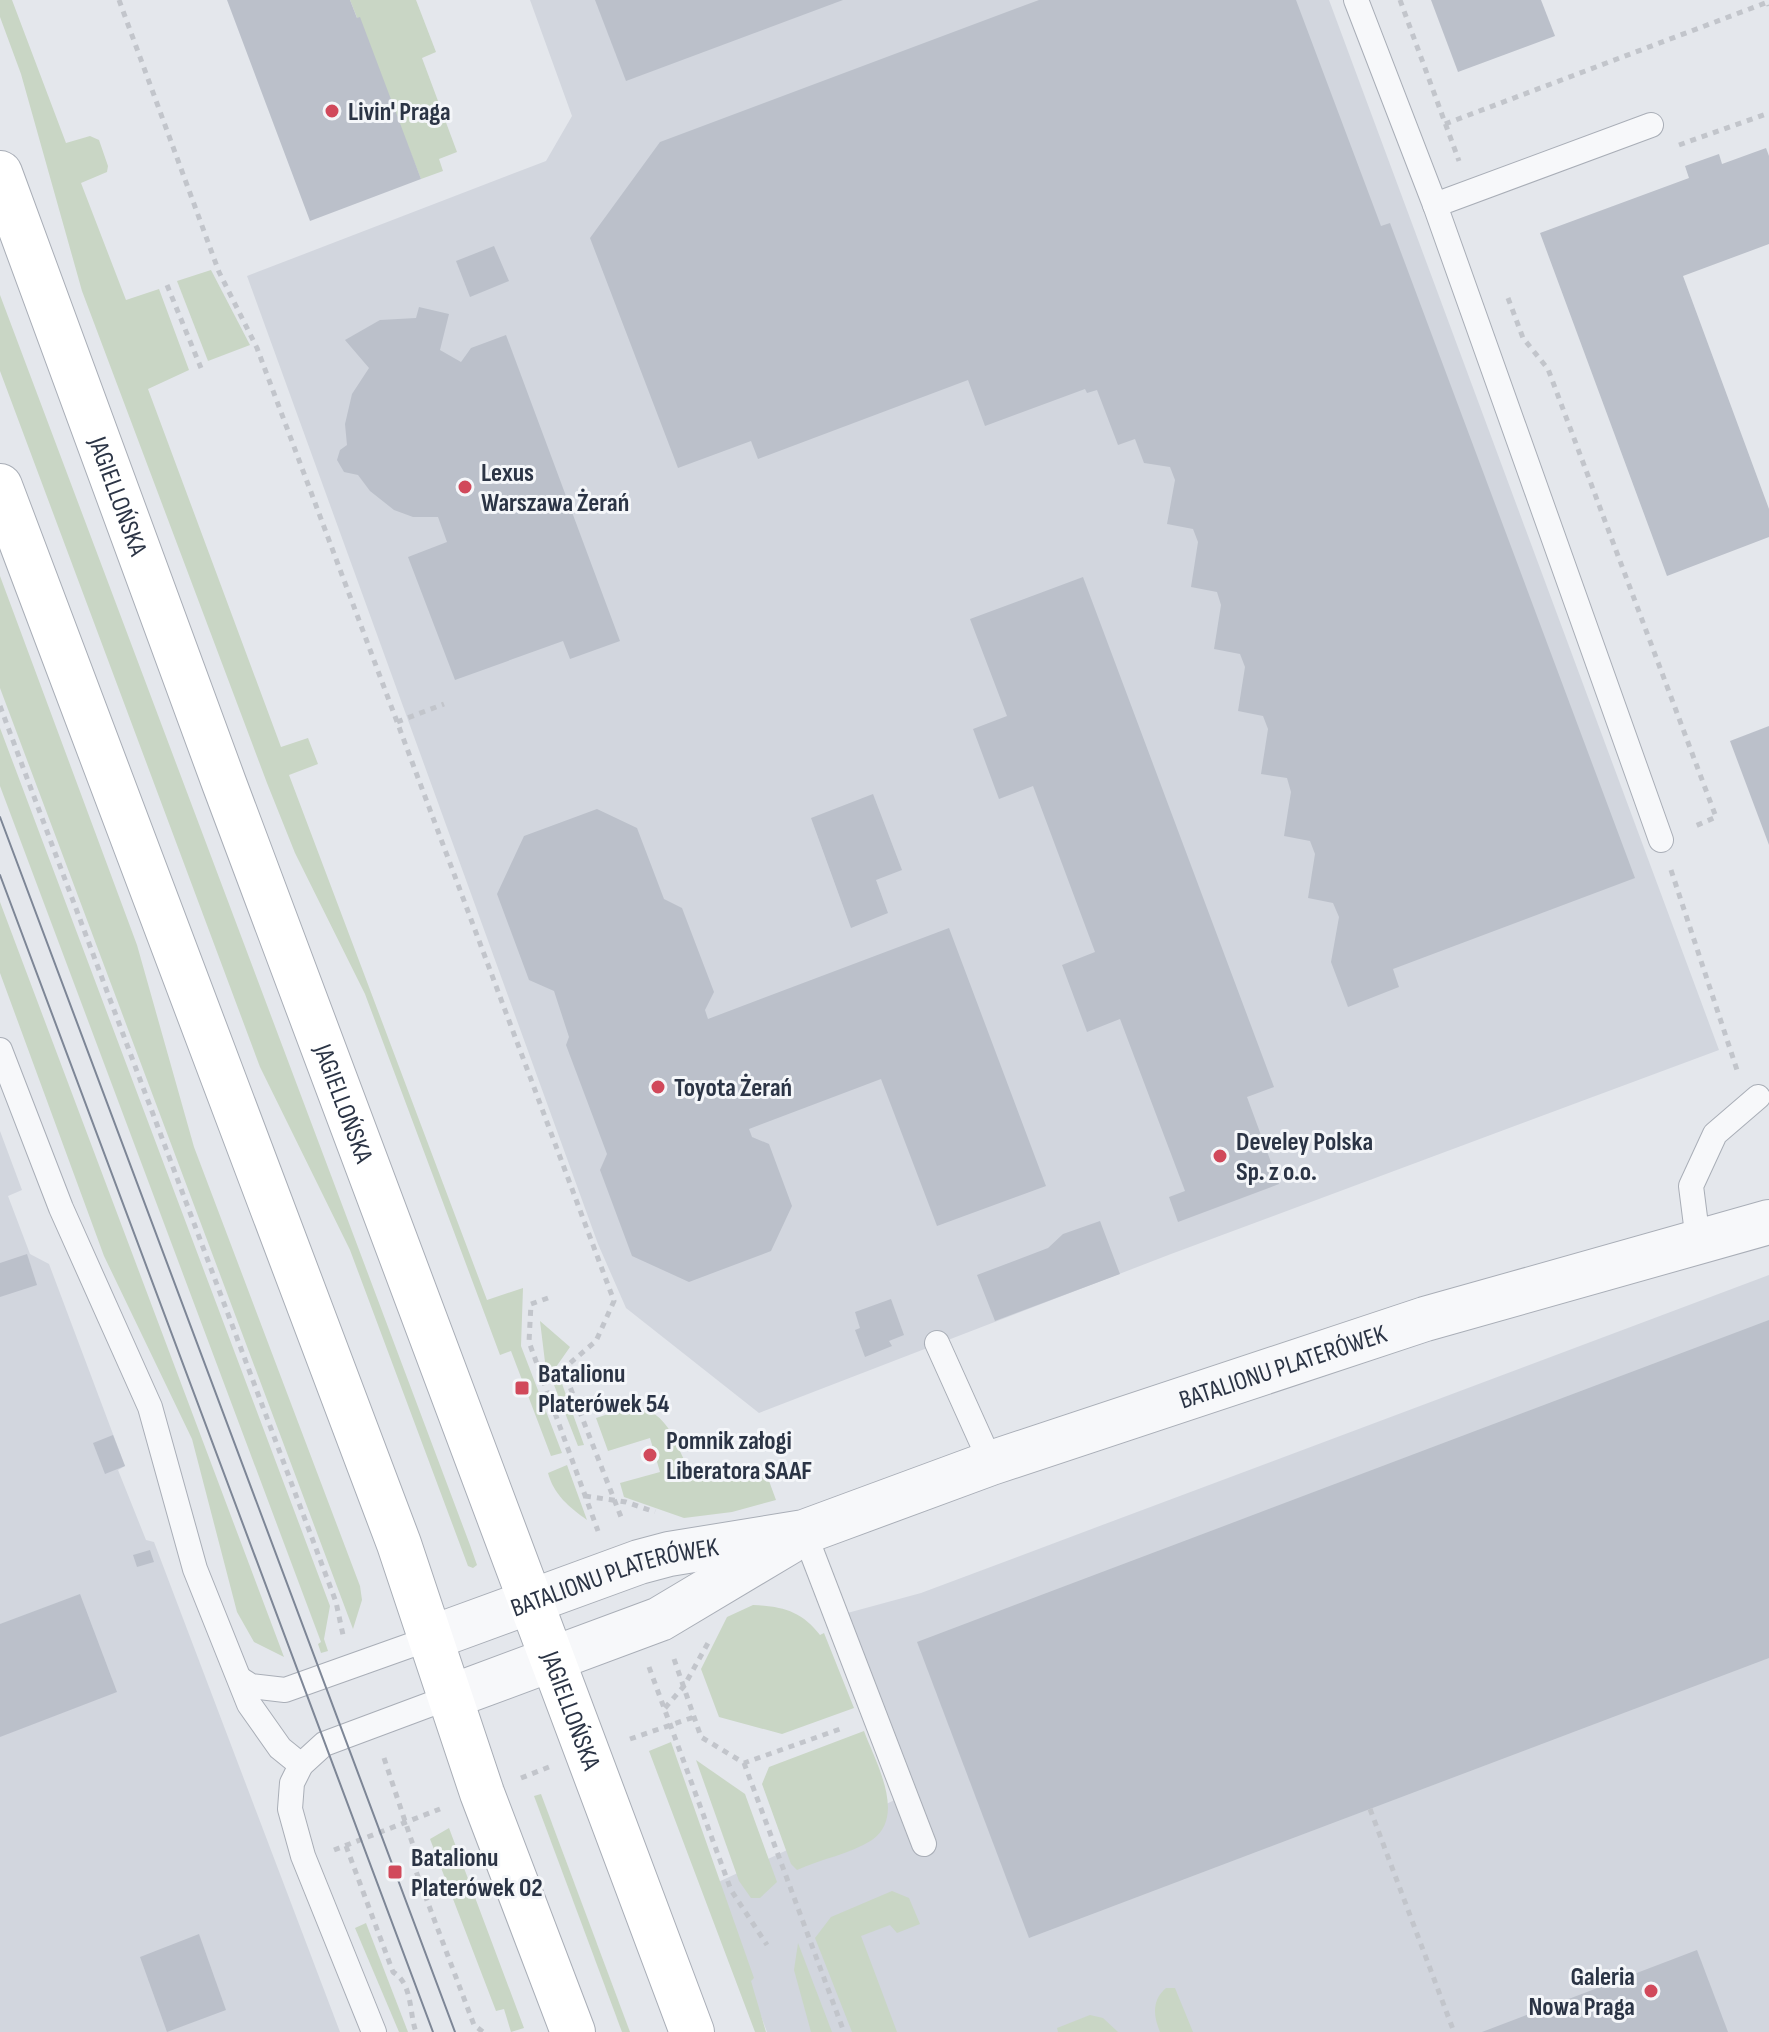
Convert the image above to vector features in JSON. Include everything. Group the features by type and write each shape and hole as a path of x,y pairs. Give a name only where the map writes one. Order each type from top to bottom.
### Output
{"main road":[{"name":"JAGIELLOŃSKA","path":"0,173 224,783 692,2032"},
{"path":"0,486 388,1514 450,1697 573,2032"}],"street":[{"name":"BATALIONU PLATERÓWEK","path":"431,1638 669,1554 804,1532 991,1463 1425,1319 1769,1222"},
{"name":"BATALIONU PLATERÓWEK","path":"450,1697 688,1605 804,1532"}],"lane":[{"path":"1356,0 1435,205 1661,840"},
{"path":"1435,205 1651,125"},
{"path":"0,1050 61,1208 150,1407 195,1569 240,1679 262,1727 301,1765"},
{"path":"1698,1241 1691,1186 1715,1134 1758,1097"},
{"path":"937,1343 991,1463"},
{"path":"804,1532 924,1844"},
{"path":"240,1679 251,1686 285,1690 431,1638"},
{"path":"374,2032 296,1831 290,1796 301,1765 324,1744 450,1697"}],"path":[{"path":"119,0 219,272 257,348 614,1301 596,1341"},
{"path":"1400,0 1470,192"},
{"path":"1445,124 1769,3"},
{"path":"167,285 201,368"},
{"path":"1503,285 1523,338 1548,369 1716,817 1661,840 1739,1077 1758,1097"},
{"path":"397,722 444,704"},
{"path":"0,706 336,1602 350,1667"},
{"path":"373,1725 415,1851 414,1866 474,2025 483,2032"},
{"path":"744,1763 844,2032"},
{"path":"1370,1809 1454,2032"},
{"path":"346,1846 393,1972 400,1976 411,2005 410,2015 416,2032"}],"shaded area":[{"path":"530,0 1329,0 1719,1050 1171,1254 759,1413 626,1308 598,1244 247,276 546,161 572,116"},
{"path":"0,1131 22,1190 8,1196 30,1254 49,1264 125,1466 118,1470 146,1540 154,1542 340,2032 0,2032"},
{"path":"1769,1275 1769,2032 767,2032 712,1885 899,1798 840,1615 921,1593"}],"green space":[{"path":"0,0 12,0 66,143 90,136 99,140 108,166 107,172 81,183 126,300 159,289 189,370 148,389 281,747 308,738 318,764 289,775 487,1300 523,1288 521,1346 562,1453 551,1456 511,1351 500,1355 365,994 295,853 267,783 82,291 21,74 0,17"},
{"path":"350,0 416,0 436,52 422,58 457,152 439,159 443,171 421,179"},
{"path":"211,270 250,345 208,361 177,281"},
{"path":"0,295 470,1545 477,1565 473,1568 468,1566 350,1250 260,1067 0,371"},
{"path":"0,576 137,945 194,1147 360,1586 362,1600 353,1629 0,688"},
{"path":"0,728 330,1606 324,1639 328,1651 321,1653 318,1644 321,1642 0,786"},
{"path":"0,902 284,1657 254,1642 237,1612 192,1439 104,1256 0,973"},
{"path":"540,1321 570,1347 556,1367 584,1445 578,1446 545,1362"},
{"path":"636,1405 657,1416 670,1430 694,1474 708,1481 731,1480 765,1470 776,1500 732,1512 684,1518 624,1497 620,1483 660,1472 650,1438 608,1451 596,1418"},
{"path":"567,1465 587,1520 563,1500 548,1473"},
{"path":"753,1605 790,1611 806,1620 820,1635 824,1633 854,1708 782,1734 719,1717 701,1669 727,1617"},
{"path":"864,1731 881,1772 888,1803 882,1830 864,1845 797,1870 791,1864 762,1784 769,1767"},
{"path":"671,1742 754,1978 751,1981 766,2032 755,2032 649,1751"},
{"path":"696,1760 745,1794 777,1882 760,1898 751,1898 739,1881"},
{"path":"541,1794 630,2032 622,2032 534,1796"},
{"path":"449,1828 524,2028 511,2032 504,2009 496,2011 430,1839"},
{"path":"892,1891 909,1898 920,1924 897,1933 890,1925 861,1936 897,2032 852,2032 815,1938 831,1917"},
{"path":"366,1923 408,2032 399,2032 355,1928"},
{"path":"798,1943 832,2032 811,2032 794,1970"},
{"path":"1166,1988 1175,1988 1193,2032 1160,2032 1155,2008"},
{"path":"1090,2015 1103,2018 1118,2032 1058,2032 1057,2028"}],"building":[{"name":"Livin' Praga","path":"227,0 350,0 357,18 360,17 421,179 310,221"},
{"path":"595,0 843,0 626,81"},
{"path":"1039,0 1296,0 1381,226 1390,223 1635,878 1393,969 1399,987 1348,1007 1331,962 1339,917 1333,903 1308,898 1315,854 1310,841 1284,836 1291,792 1287,778 1261,774 1268,729 1263,716 1238,711 1245,667 1240,654 1214,649 1221,605 1217,592 1191,587 1198,542 1193,529 1167,524 1175,480 1170,467 1144,463 1135,439 1118,445 1097,390 1087,393 1085,389 985,426 968,380 758,459 751,441 678,468 590,238 660,142"},
{"path":"1431,0 1541,0 1555,36 1458,72"},
{"path":"1766,148 1769,156 1769,244 1683,276 1769,509 1769,537 1667,576 1540,233 1689,178 1685,166 1719,154 1722,164"},
{"path":"494,246 509,281 470,297 456,261"},
{"name":"Lexus Warszawa Żerań","path":"419,307 449,314 440,350 461,362 471,348 506,335 620,641 570,659 563,641 455,680 408,557 447,542 438,517 413,517 394,510 370,491 358,475 344,472 337,460 340,450 347,445 345,424 352,394 369,368 345,340 380,320 416,318"},
{"path":"1083,577 1274,1087 1247,1097 1279,1184 1178,1222 1169,1197 1185,1191 1120,1019 1087,1032 1062,965 1095,952 1033,786 999,799 973,729 1007,716 970,619"},
{"path":"1769,726 1769,845 1730,741"},
{"path":"873,794 902,870 876,880 888,913 851,928 811,818"},
{"path":"597,809 637,828 664,899 682,908 714,992 705,1010 708,1019 949,928 1046,1186 937,1226 881,1079 749,1129 752,1137 769,1144 792,1206 771,1251 689,1282 632,1256 600,1170 607,1154 566,1045 569,1037 554,991 529,980 497,894 524,836"},
{"path":"1100,1221 1120,1274 995,1321 977,1275 1048,1248 1063,1234"},
{"path":"27,1254 37,1285 0,1297 0,1263"},
{"path":"891,1299 904,1335 889,1341 892,1346 865,1357 855,1330 860,1328 855,1312"},
{"path":"1769,1320 1769,1658 1029,1938 917,1642"},
{"path":"113,1435 125,1466 105,1474 93,1443"},
{"path":"150,1550 154,1562 137,1567 133,1555"},
{"path":"80,1594 117,1692 0,1737 0,1624"},
{"path":"199,1934 226,2010 167,2032 140,1957"},
{"name":"Galeria Nowa Praga","path":"1697,1950 1728,2032 1482,2032"}],"tram line":[{"path":"0,817 455,2032"},
{"path":"0,875 433,2032"}],"place":[{"name":"Livin' Praga","path":"332,111"},
{"name":"Lexus Warszawa Żerań","path":"465,487"},
{"name":"Toyota Żerań","path":"658,1087"},
{"name":"Develey Polska Sp. z o.o.","path":"1220,1156"},
{"name":"Batalionu Platerówek 54","path":"522,1388"},
{"name":"Pomnik załogi Liberatora SAAF","path":"650,1455"},
{"name":"Batalionu Platerówek 02","path":"395,1872"},
{"name":"Galeria Nowa Praga","path":"1651,1991"}]}
